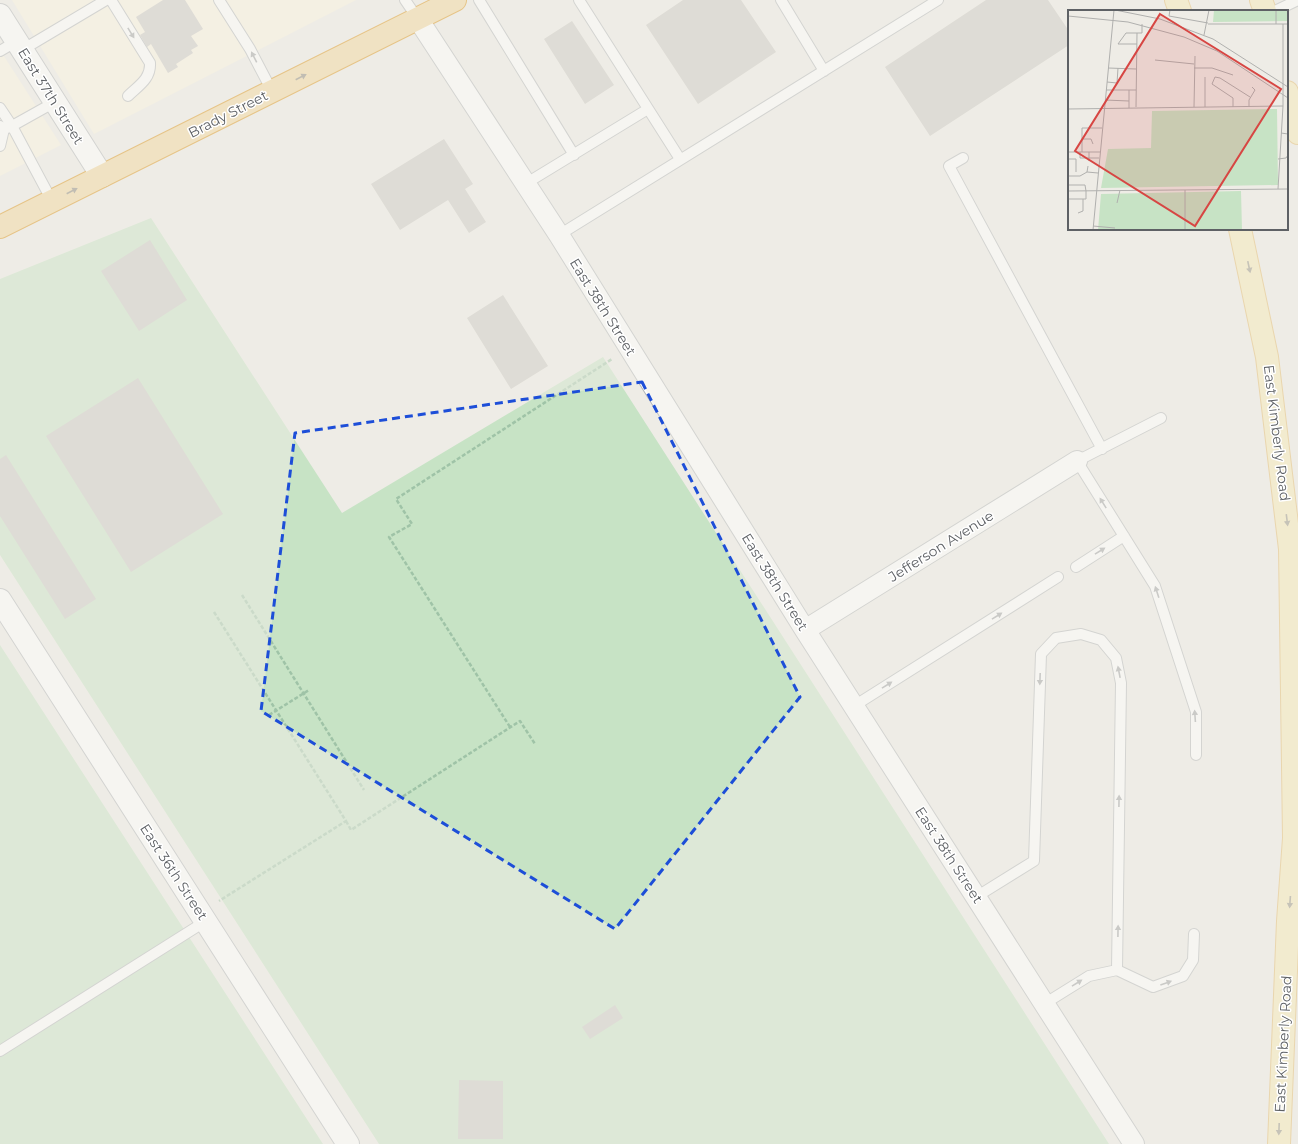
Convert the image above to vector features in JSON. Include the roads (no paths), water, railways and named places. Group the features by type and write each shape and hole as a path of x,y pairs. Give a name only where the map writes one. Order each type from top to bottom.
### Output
{"highway":[{"name":"Brady Street","path":"0,227 455,0"}],"main road":[{"path":"1176,0 1180,10"},
{"path":"1261,0 1265,10"},
{"path":"1288,96 1298,133"},
{"name":"East Kimberly Road","path":"1240,230 1267,357 1290,549 1294,838 1288,921 1278,1144"}],"street":[{"name":"East 37th Street","path":"0,15 13,47 55,102 102,176"},
{"name":"East 38th Street","path":"418,19 559,235 805,630 1134,1144"},
{"name":"Jefferson Avenue","path":"805,630 1077,461"},
{"name":"East 36th Street","path":"0,600 348,1144"}],"lane":[{"path":"13,47 106,0"},
{"path":"111,0 150,63 150,71 146,79 128,96"},
{"path":"219,0 250,49 272,91"},
{"path":"405,0 418,19"},
{"path":"479,0 574,155"},
{"path":"579,0 680,159"},
{"path":"781,0 824,71"},
{"path":"559,235 938,0"},
{"path":"1277,10 1298,0"},
{"path":"4,128 55,102"},
{"path":"0,108 4,128 52,202"},
{"path":"525,184 648,109"},
{"path":"0,146 4,128"},
{"path":"963,158 949,166 1102,449"},
{"path":"1162,418 1077,461 1155,586 1196,712 1196,755"},
{"path":"1076,567 1124,536"},
{"path":"854,706 1058,578"},
{"path":"976,897 1034,861 1041,654 1056,638 1081,634 1101,640 1116,658 1121,683 1117,970"},
{"path":"0,1051 203,917"},
{"path":"1044,1004 1089,976 1117,970 1153,987 1183,976 1193,960 1194,934"}]}
